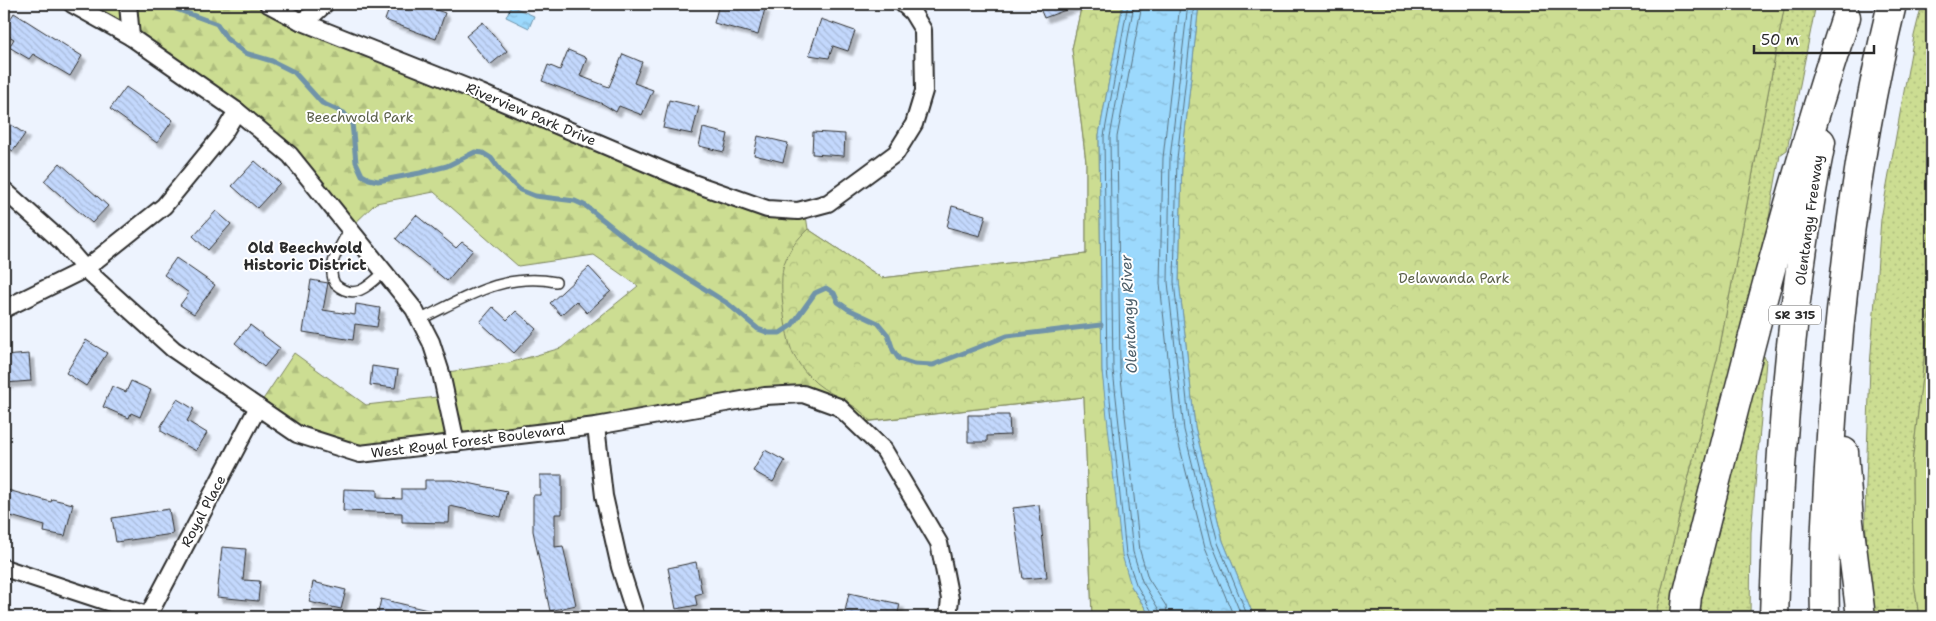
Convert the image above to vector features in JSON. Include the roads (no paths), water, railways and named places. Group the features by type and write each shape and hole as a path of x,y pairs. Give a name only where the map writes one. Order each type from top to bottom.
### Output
{"highway":[{"name":"SR 315","path":"1825,617 1827,498 1837,343 1859,168 1892,4"},
{"path":"1685,617 1687,596 1762,300 1810,124 1847,10"},
{"name":"Olentangy Freeway","path":"1774,617 1778,501 1792,336 1817,163 1847,10"},
{"path":"1837,343 1849,522 1861,617"}],"street":[{"path":"72,4 131,38 237,111 290,155 385,271 419,320 431,342 442,373 456,443"},
{"path":"128,4 131,38"},
{"name":"Riverview Park Drive","path":"268,4 300,21 480,93 693,183 768,209 798,211 828,203 888,159 896,153 914,124 924,91 923,30 912,12 903,4"},
{"path":"300,21 313,15 325,4"},
{"path":"4,309 85,269 164,206 223,134 237,111"},
{"name":"West Royal Forest Boulevard","path":"4,190 61,241 85,269 172,348 297,434 360,454 596,426 781,395 803,394 839,407 884,450 940,543 950,599 948,617"},
{"name":"Royal Place","path":"151,616 258,407"},
{"path":"596,426 604,496 620,567 636,617"},
{"path":"4,568 151,616"}],"lane":[{"path":"350,228 332,262 331,271 336,284 350,293 358,292 366,288 385,271"},
{"path":"419,320 489,286 508,281 542,279 556,282"}],"water":[{"name":"Olentangy River","path":"1123,4 1199,4 1182,159 1179,281 1195,427 1223,541 1254,617 1151,617 1131,586 1122,555 1102,371 1099,135"},
{"path":"511,6 534,16 529,28 506,17"}],"waterway":[{"path":"169,4 176,9 217,24 227,39 245,53 272,61 294,72 322,103 344,113 352,123 356,162 362,175 369,179 378,181 420,173 447,166 475,152 483,153 491,158 503,174 520,190 535,196 575,201 586,206 632,243 727,303 758,329 769,333 780,333 792,325 815,293 826,288 834,293 838,302 848,309 878,323 888,335 893,350 899,359 914,364 933,365 1007,336 1101,325"}],"district":[{"name":"Old Beechwold Historic District","path":"305,256"}],"park label":[{"name":"Beechwold Park","path":"360,117"},
{"name":"Delawanda Park","path":"1454,278"}]}
